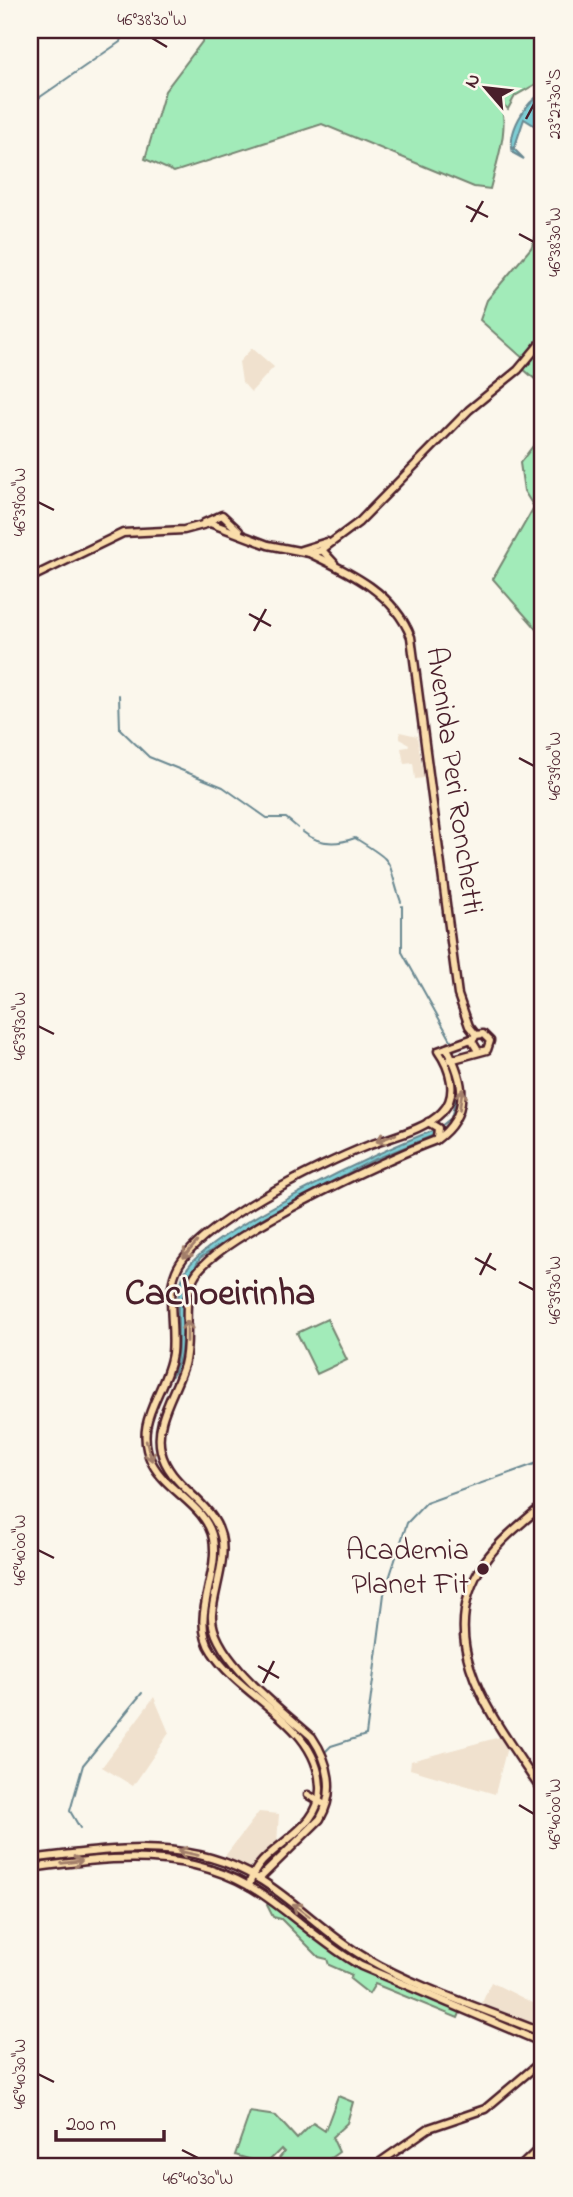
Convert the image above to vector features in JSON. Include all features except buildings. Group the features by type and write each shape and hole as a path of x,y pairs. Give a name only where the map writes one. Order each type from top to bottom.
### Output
{"main road":[{"path":"202,524 220,525 268,545 309,551 321,548 359,522 469,410 518,370 543,340"},
{"path":"30,578 123,533 184,530 202,524 216,515 224,516 241,533"},
{"path":"220,525 224,516"},
{"path":"321,548 330,562"},
{"path":"309,551 330,562"},
{"name":"Avenida Peri Ronchetti","path":"330,562 395,606 413,642 458,995 475,1036"},
{"path":"444,1060 454,1060 486,1050 490,1041 486,1035 475,1036 438,1051 444,1060 451,1094 443,1112 442,1122 454,1122"},
{"path":"475,1036 473,1047 478,1051"},
{"path":"249,1886 252,1875 320,1819 327,1805 329,1781 321,1751 312,1737 227,1657 216,1641 212,1617 221,1550 220,1534 209,1512 166,1466 160,1446 163,1417 186,1354 188,1293 201,1266 229,1245 359,1172 436,1140 454,1122 463,1099 460,1075 447,1048"},
{"path":"460,1075 468,1056"},
{"path":"259,1879 313,1816 319,1801 320,1784 312,1756 290,1727 211,1651 204,1625 214,1552 211,1529 200,1513 168,1485 153,1465 146,1441 149,1412 172,1355 173,1280 181,1261 192,1246 223,1224 311,1172 347,1154 428,1122 443,1112"},
{"path":"428,1122 439,1131 436,1140"},
{"path":"160,1386 171,1396"},
{"path":"149,1412 163,1417"},
{"path":"543,1505 503,1540 484,1562 469,1594 463,1645 479,1690 543,1793"},
{"path":"312,1756 316,1750 321,1751"},
{"path":"308,1796 327,1805"},
{"path":"30,1859 114,1848 150,1848 210,1858 259,1879 377,1965 540,2031"},
{"path":"30,1868 114,1857 150,1856 206,1868 249,1886 361,1966 543,2043"},
{"path":"317,1937 323,1928"},
{"path":"517,2032 524,2028 540,2031"},
{"path":"516,2042 517,2032"},
{"path":"373,2167 429,2128 485,2109 543,2060"},
{"path":"520,2167 543,2145"}],"shaded area":[{"path":"252,348 274,367 251,392 242,382 239,362"},
{"path":"400,732 417,736 424,778 415,779 413,763 404,764 401,748 408,747 409,744 400,739"},
{"path":"154,1697 169,1733 133,1786 102,1767"},
{"path":"500,1737 507,1747 495,1794 410,1769 411,1761"},
{"path":"259,1812 279,1814 277,1843 248,1869 225,1856"},
{"path":"491,1982 543,2008 543,2029 482,2003"}],"green space":[{"path":"211,30 543,30 543,80 515,96 508,109 498,100 502,109 503,131 490,189 474,187 322,124 174,172 145,159 165,91"},
{"path":"543,218 543,333 525,360 480,320 487,300 531,248"},
{"path":"543,338 543,386 522,368"},
{"path":"543,433 543,636 493,579 534,507 524,491 520,463"},
{"path":"327,1319 347,1360 317,1374 297,1333"},
{"path":"270,1900 327,1948 361,1970 461,2011 458,2018 375,1984 369,1994 350,1979 352,1975 329,1965 327,1959 319,1957 281,1919 273,1917 267,1905"},
{"path":"338,2096 353,2102 347,2123 332,2137 339,2152 318,2167 273,2166 284,2152 281,2149 266,2164 235,2155 250,2112 276,2116 297,2139 313,2123 325,2131"}],"water":[{"path":"543,93 543,117 537,127 524,119 514,149 524,159 513,153 515,127 524,110"},
{"path":"435,1130 434,1135 371,1161 266,1216 200,1258 186,1284 181,1352 177,1369 171,1377 178,1351 180,1284 185,1272 199,1255 260,1214 300,1192 379,1153"}],"waterway":[{"path":"30,104 120,42 123,30"},
{"path":"119,695 120,729 149,757 223,787 267,818 286,818 298,828"},
{"path":"303,832 328,842 355,838 378,853 391,870 401,902"},
{"path":"402,906 402,952 452,1042"},
{"path":"453,1049 454,1056"},
{"path":"440,1127 451,1118 458,1090"},
{"path":"323,1754 331,1746 366,1735 384,1594 407,1523 426,1503 543,1461"},
{"path":"80,1828 70,1811 83,1765 142,1693"},
{"path":"30,1863 101,1854"}],"place":[{"name":"Academia Planet Fit","path":"483,1569"}],"district":[{"name":"Cachoeirinha","path":"220,1295"}]}
